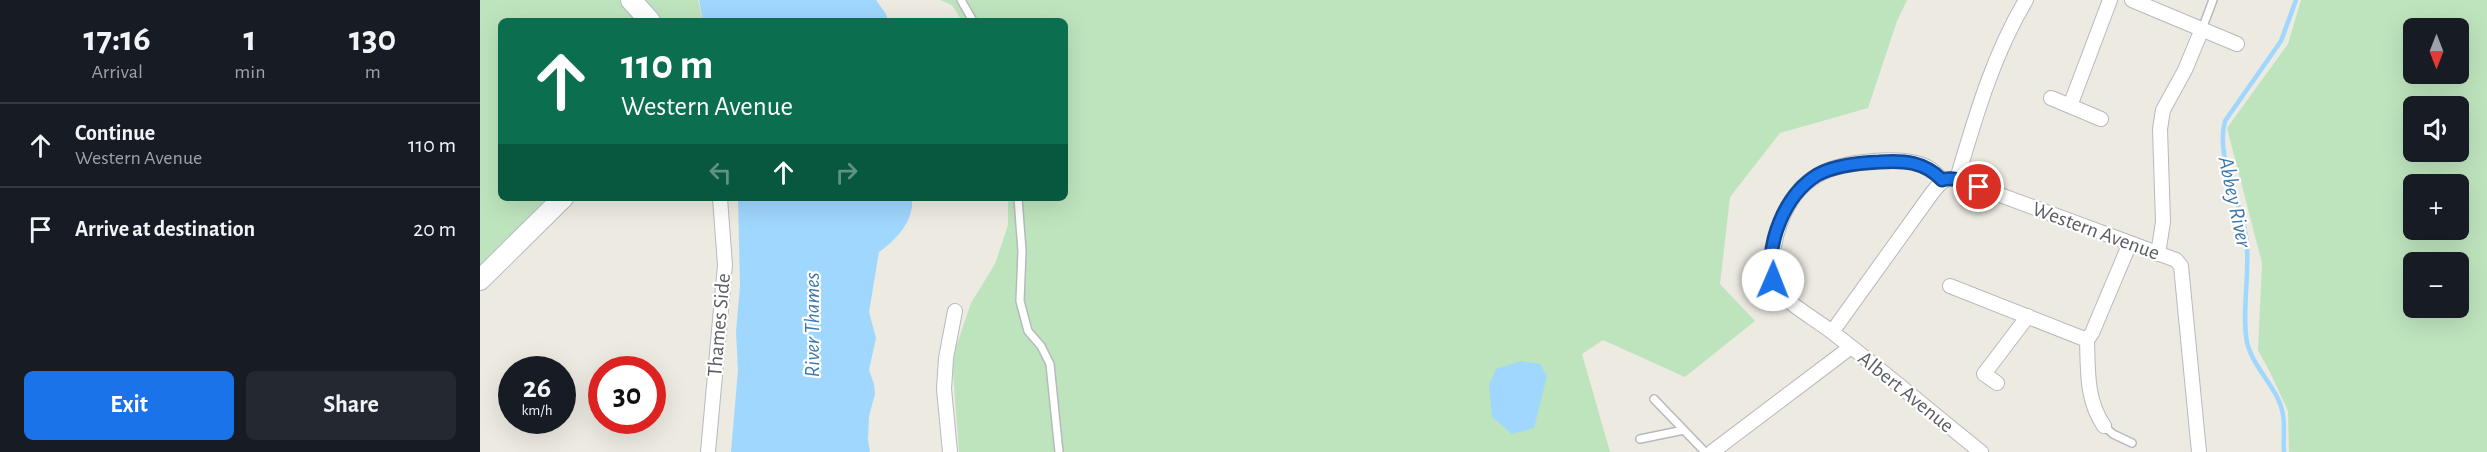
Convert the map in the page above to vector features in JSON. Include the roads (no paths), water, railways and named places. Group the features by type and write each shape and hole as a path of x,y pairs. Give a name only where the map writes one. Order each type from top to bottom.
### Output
{"street":[{"path":"631,0 647,18"},
{"path":"1957,179 1975,116 1989,79 2026,0"},
{"path":"2070,106 2110,0"},
{"path":"2132,0 2237,44"},
{"path":"2158,254 2163,222 2160,129 2163,110 2185,70 2202,28"},
{"path":"2051,98 2101,119"},
{"name":"Albert Avenue","path":"1942,180 1928,167 1909,163 1857,163 1818,174 1795,196 1784,211 1776,236 1770,270 1776,289 1981,452"},
{"name":"Western Avenue","path":"1942,180 1957,179 2176,260 2181,266 2199,452"},
{"path":"1832,332 1942,180"},
{"path":"480,280 560,201"},
{"name":"Thames Side","path":"708,452 725,265 720,201"},
{"path":"2104,426 2094,412 2090,395 2087,339 2092,333 2130,243"},
{"path":"1950,286 2087,339"},
{"path":"950,452 944,389 946,358 955,311"},
{"path":"1998,383 1984,374 2028,316"},
{"path":"1712,452 1851,347"}],"lane":[{"path":"960,0 971,18"},
{"path":"2202,28 2213,0"},
{"path":"1018,201 1022,251 1020,300 1029,331 1041,346 1050,364 1059,452"},
{"path":"1654,399 1705,452"},
{"path":"2104,426 2132,443"},
{"path":"1640,439 1683,430"}],"water":[{"path":"699,0 876,0 887,18 702,18"},
{"name":"River Thames","path":"738,201 912,201 910,214 903,229 879,252 869,312 876,338 869,370 875,394 869,416 870,452 731,452 738,370 736,332 740,286"},
{"path":"1521,361 1540,364 1547,376 1534,428 1512,434 1492,417 1489,385 1496,369"}],"waterway":[{"name":"Abbey River","path":"2284,452 2284,420 2281,405 2250,352 2247,342 2245,330 2246,237 2226,164 2223,135 2225,121 2281,41 2296,0"}]}
